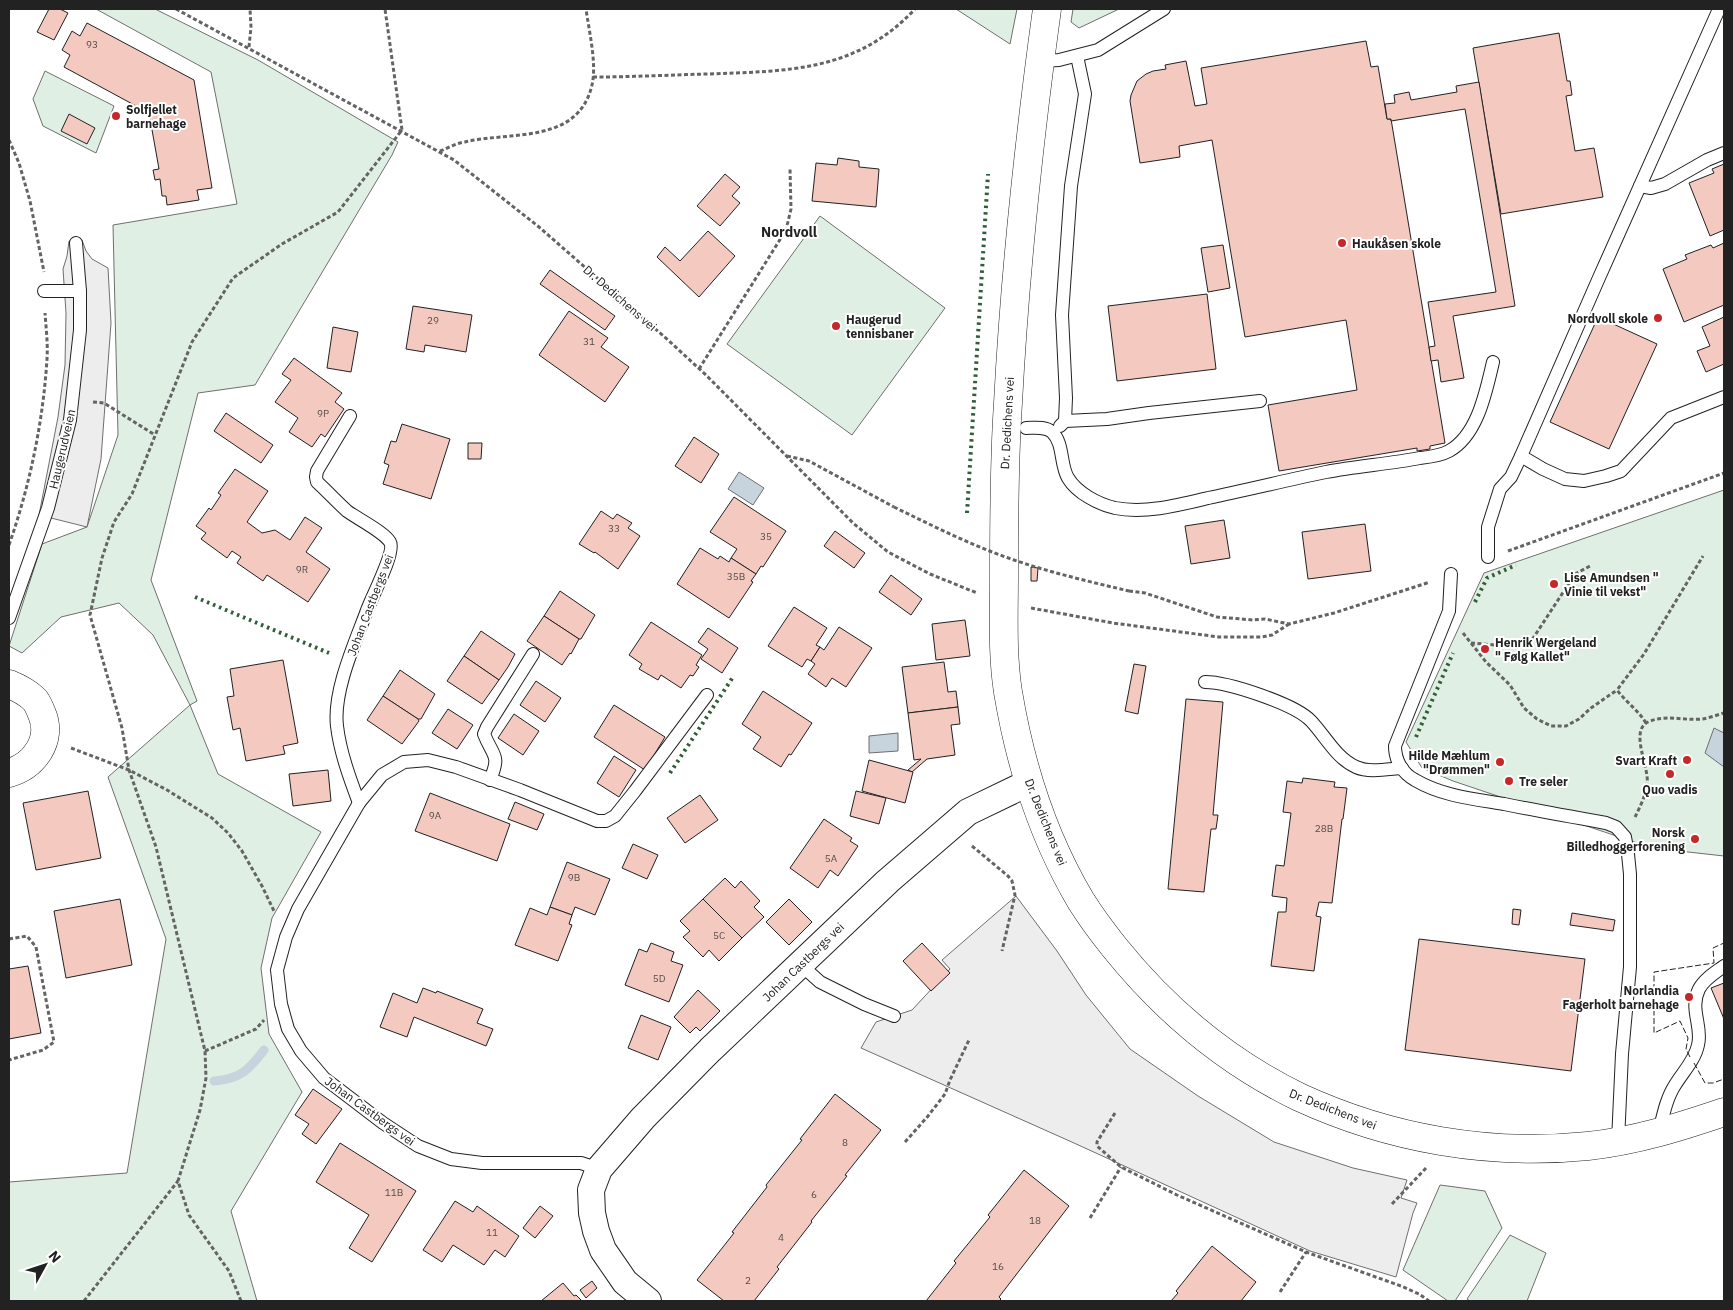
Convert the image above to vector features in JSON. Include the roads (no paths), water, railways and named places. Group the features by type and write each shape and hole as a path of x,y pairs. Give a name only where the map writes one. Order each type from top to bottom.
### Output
{"street":[{"name":"Dr. Dedichens vei","path":"1047,9 1029,146 1016,272 1004,470 1004,619 1007,687 1028,783 1058,857 1081,901 1100,930 1130,966 1183,1021 1242,1065 1281,1088 1317,1105 1361,1122 1440,1142 1509,1149 1589,1146 1691,1124 1724,1112"},
{"path":"9,684 22,690 36,702 43,717 46,731 44,742 36,754 26,765 9,773"},
{"name":"Johan Castbergs vei","path":"648,1301 625,1282 604,1250 596,1231 592,1213 591,1190 599,1169 643,1118 710,1050 888,881 968,812 1028,783"}],"lane":[{"path":"1040,60 1059,60 1098,50 1164,9"},
{"path":"1488,557 1488,527 1500,489 1511,477 1521,456 1720,9"},
{"path":"1065,421 1066,398 1062,315 1071,186 1085,94 1077,56"},
{"path":"1640,186 1651,188 1665,184 1707,160 1724,153"},
{"name":"Haugerudveien","path":"9,618 48,508 70,420 80,330 80,291 76,243"},
{"path":"44,291 80,291"},
{"path":"1026,428 1045,428 1053,432 1061,449 1068,477 1081,492 1097,502 1115,508 1139,510 1177,505 1327,472 1403,461 1449,451 1466,435 1479,414 1494,362"},
{"path":"1521,456 1565,479 1584,481 1606,476 1621,471 1671,418 1724,397"},
{"path":"1053,432 1065,421 1107,419 1260,401"},
{"name":"Johan Castbergs vei","path":"350,416 317,472 317,482 347,510 390,541 392,551 372,596 345,669 339,702 337,725 348,775 359,803"},
{"path":"1451,574 1449,612 1395,746 1395,754 1402,768 1414,780 1434,789 1458,796 1606,823 1616,827 1625,837 1630,874 1630,967 1622,1054 1618,1141"},
{"path":"490,780 496,765 496,759 484,734 532,654"},
{"path":"1205,682 1214,682 1234,687 1293,708 1310,720 1345,762 1358,768 1402,768"},
{"name":"Johan Castbergs vei","path":"599,1169 581,1164 482,1163 451,1159 418,1146 324,1078 301,1051 288,1029 280,1004 277,970 286,937 298,909 359,803 382,775 404,762 428,760 456,767 597,821 606,821 615,816 635,791 706,695"},
{"path":"801,965 820,982 864,1004 894,1016"},
{"path":"1659,1132 1664,1108 1695,1055 1699,1044 1694,1005 1699,988 1712,974 1724,966"}],"waterway":[{"path":"214,1081 237,1076 254,1063 264,1050"}],"place":[{"name":"Solfjellet barnehage","path":"116,116"},
{"name":"Haukåsen skole","path":"1342,243"},
{"name":"Nordvoll skole","path":"1658,318"},
{"name":"Haugerud tennisbaner","path":"836,326"},
{"name":"Lise Amundsen \" Vinie til vekst\"","path":"1554,584"},
{"name":"Henrik Wergeland \" Følg Kallet\"","path":"1485,649"},
{"name":"Svart Kraft","path":"1687,760"},
{"name":"Hilde Mæhlum \"Drømmen\"","path":"1500,762"},
{"name":"Quo vadis","path":"1670,774"},
{"name":"Tre seler","path":"1509,781"},
{"name":"Norsk Billedhoggerforening","path":"1695,839"},
{"name":"Norlandia Fagerholt barnehage","path":"1689,997"}],"district":[{"name":"Nordvoll","path":"789,232"}]}
